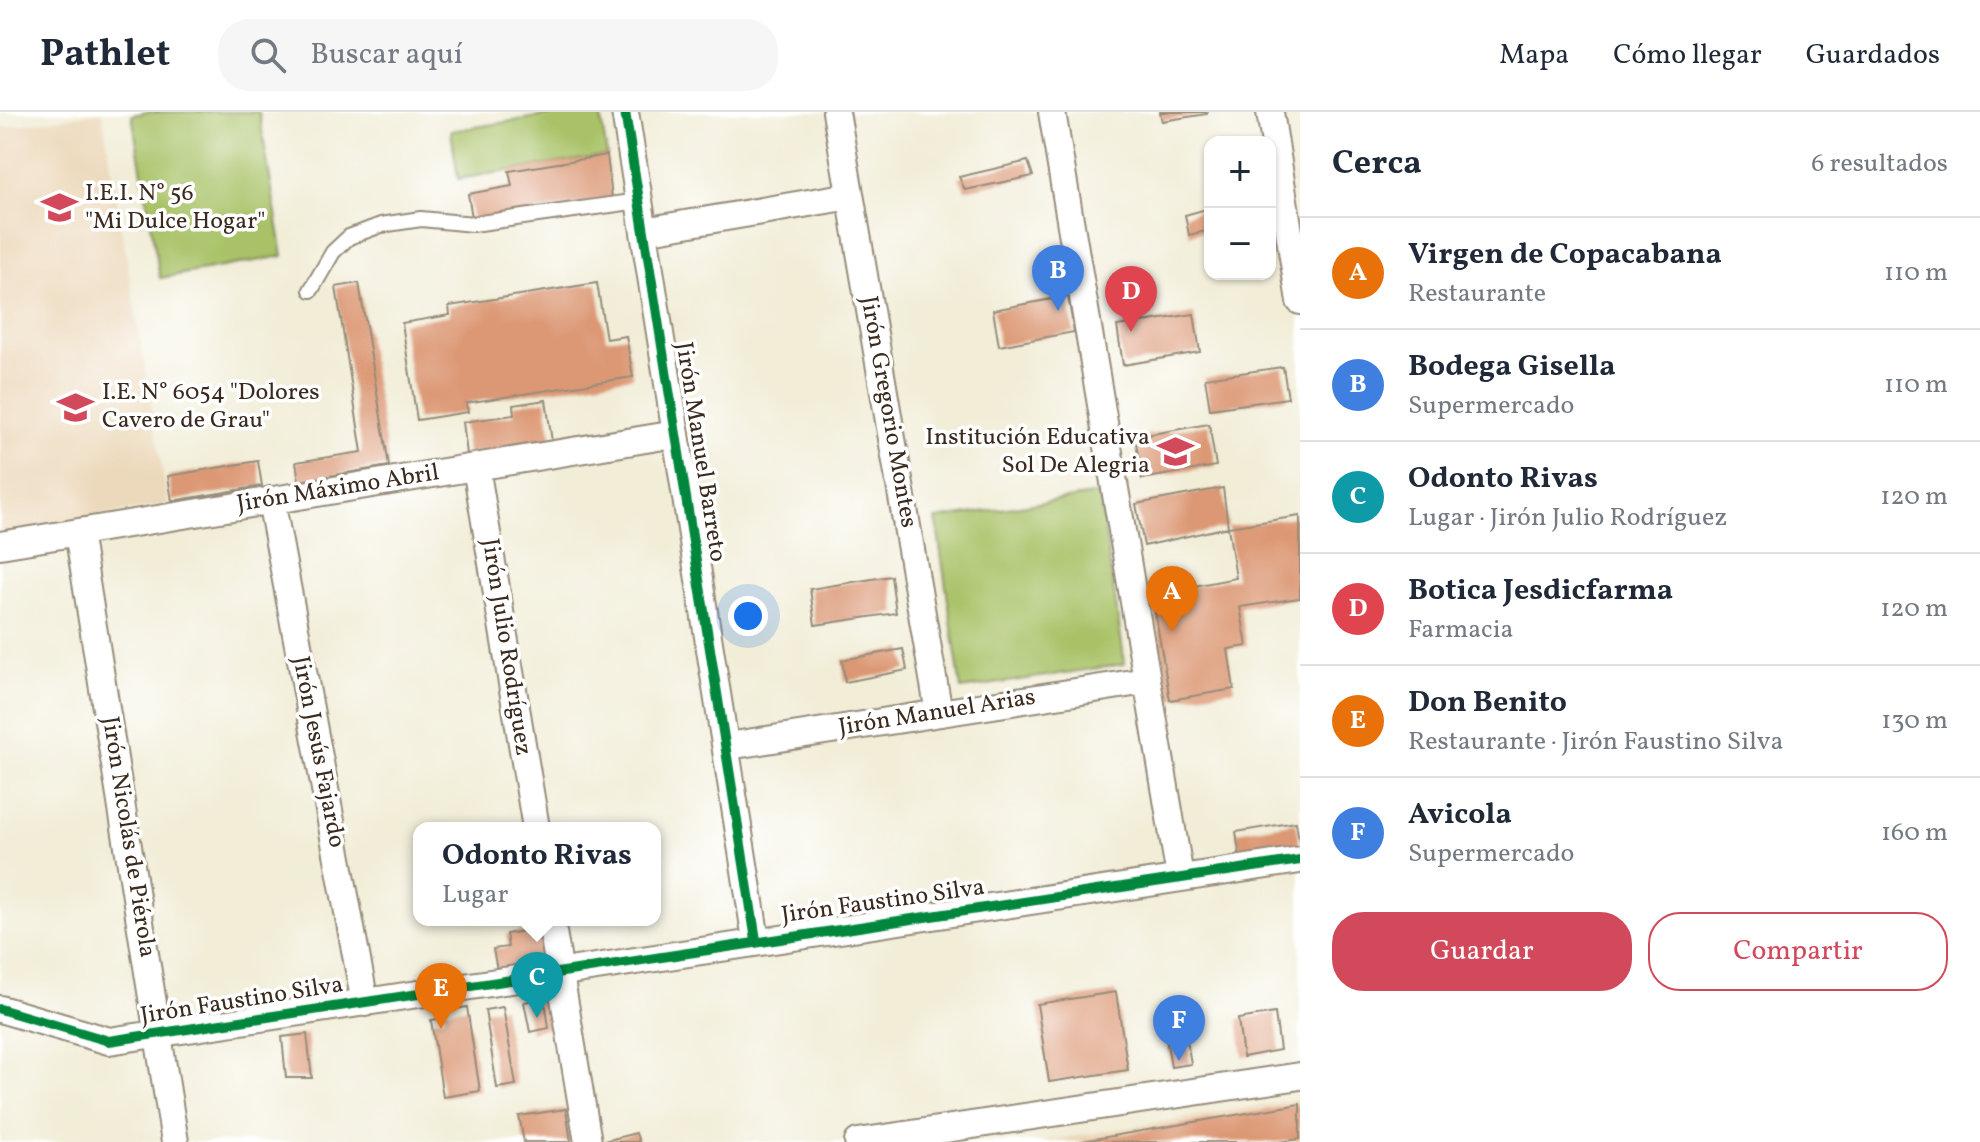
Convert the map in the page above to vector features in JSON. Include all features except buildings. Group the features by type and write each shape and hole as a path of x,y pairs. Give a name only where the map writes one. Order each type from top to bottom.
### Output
{"street":[{"name":"Jirón Manuel Barreto","path":"625,112 728,746 756,940"},
{"name":"Jirón Gregorio Montes","path":"836,112 939,713"},
{"path":"1052,112 1180,877"},
{"path":"1270,112 1300,301"},
{"path":"644,231 850,196"},
{"name":"Jirón Máximo Abril","path":"0,545 676,434"},
{"name":"Jirón Julio Rodríguez","path":"476,467 535,822"},
{"name":"Jirón Jesús Fajardo","path":"271,500 365,1003"},
{"name":"Jirón Nicolás de Piérola","path":"78,532 175,1142"},
{"name":"Jirón Manuel Arias","path":"728,746 1146,681"},
{"name":"Jirón Faustino Silva","path":"0,1009 109,1041 756,940 1300,860"},
{"path":"552,926 588,1142"},
{"path":"858,1142 1300,1076"}],"lane":[{"path":"311,290 333,252 349,237 381,225 421,219 473,224 639,201"}],"shaded area":[{"name":"I.E. N° 6054 \"Dolores Cavero de Grau\"","path":"102,112 168,504 0,532 0,128"},
{"path":"1300,1099 1300,1142 1040,1142"}],"green space":[{"path":"148,112 259,112 283,256 160,278 132,115"},
{"path":"568,112 600,112 607,155 458,179 451,131"},
{"path":"1099,494 1125,664 961,689 936,519"}],"cycle path":[{"path":"625,112 756,940"},
{"path":"0,1009 109,1041 1300,860"}],"place":[{"name":"I.E.I. N° 56 \"Mi Dulce Hogar\"","path":"59,208"},
{"name":"Bodega Gisella","path":"1058,311"},
{"name":"Botica Jesdicfarma","path":"1131,332"},
{"name":"I.E. N° 6054 \"Dolores Cavero de Grau\"","path":"76,407"},
{"name":"Institución Educativa Sol De Alegria","path":"1176,452"},
{"name":"Virgen de Copacabana","path":"1172,632"},
{"name":"Odonto Rivas","path":"537,1018"},
{"name":"Don Benito","path":"441,1029"},
{"name":"Avicola","path":"1179,1061"}]}
